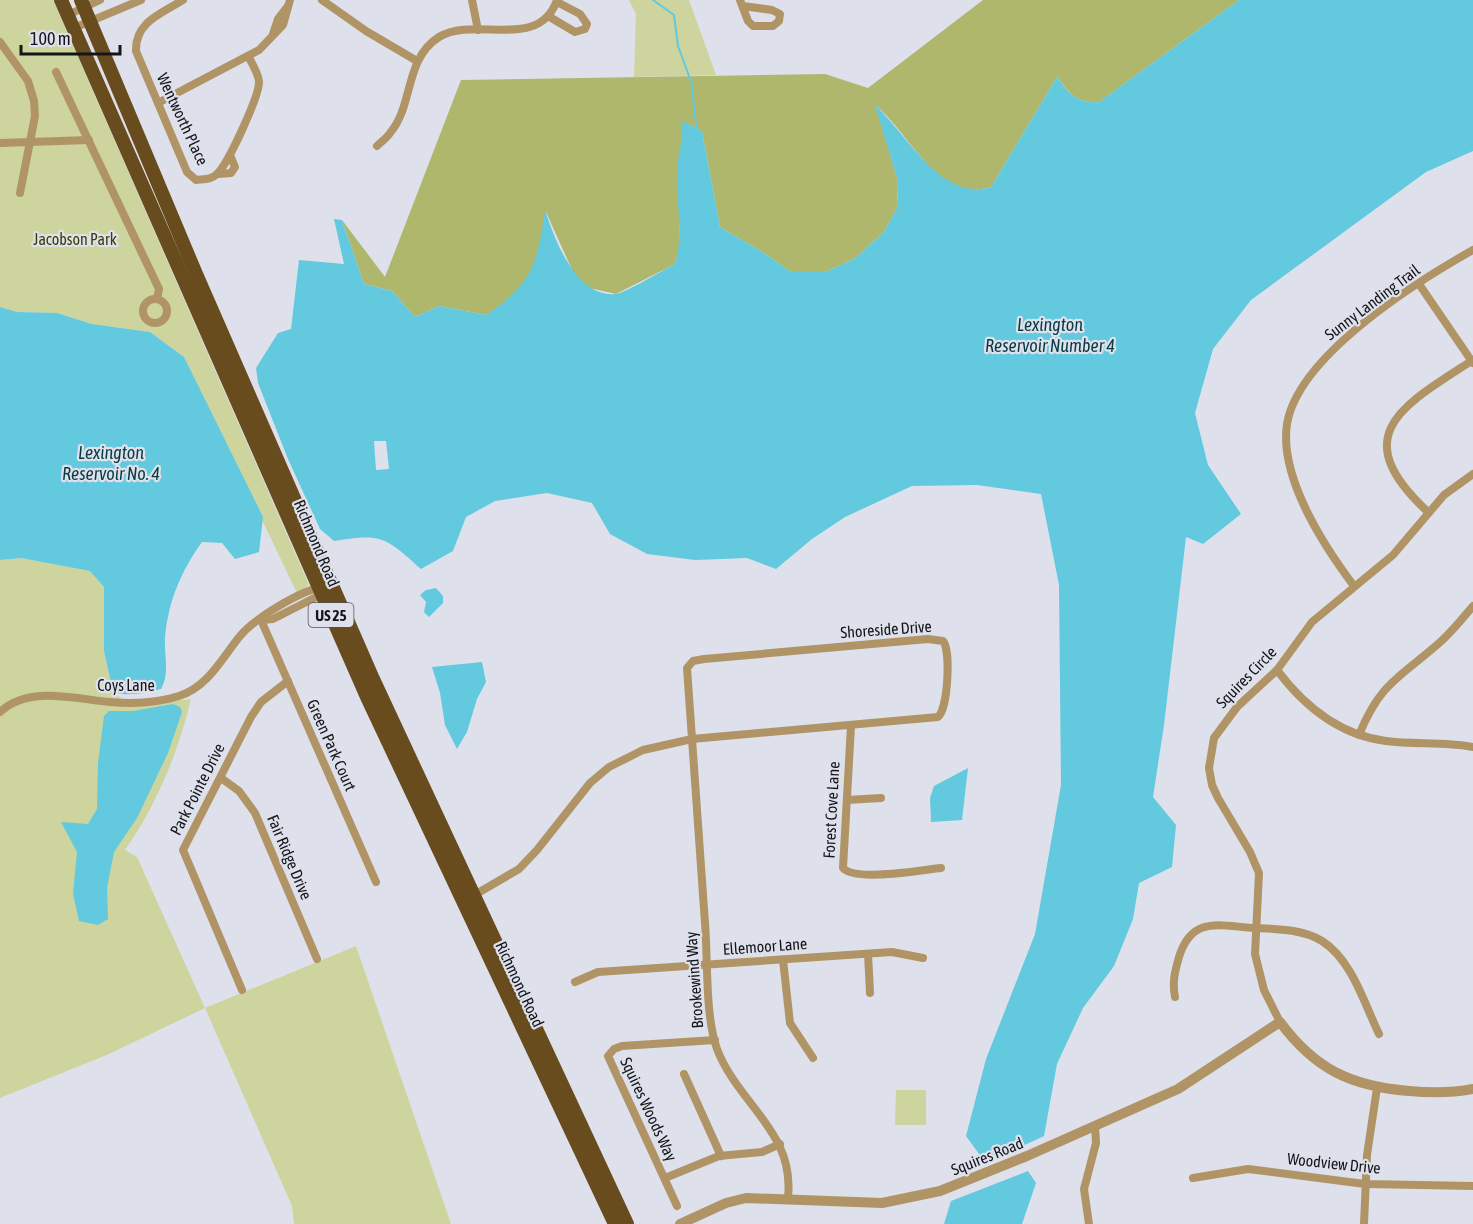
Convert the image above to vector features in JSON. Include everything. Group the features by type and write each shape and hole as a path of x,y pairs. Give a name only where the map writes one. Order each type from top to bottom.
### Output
{"highway":[{"name":"Richmond Road","path":"61,0 324,590 468,899 615,1224"},
{"name":"Richmond Road","path":"82,4 324,590"},
{"name":"Richmond Road","path":"468,899 627,1224"}],"street":[{"path":"68,15 82,4 100,0"},
{"path":"74,28 141,0"},
{"name":"Wentworth Place","path":"183,0 144,24 136,44 136,51 187,172 196,180 209,179 218,174 230,155 257,94 259,81 248,56"},
{"path":"322,0 366,31 417,61"},
{"path":"472,0 478,30"},
{"path":"377,146 397,123 417,61 439,37 465,30 523,29 537,25 548,16 557,1 580,14 587,24 585,29 575,32 548,16"},
{"path":"158,103 259,50 273,34 278,19 289,3"},
{"path":"0,42 28,81 34,100 35,116 28,142 20,193"},
{"path":"56,72 159,289 157,299"},
{"path":"0,143 89,140"},
{"name":"Sunny Landing Trail","path":"1354,586 1325,546 1294,478 1288,460 1287,425 1292,405 1301,387 1336,345 1419,284 1473,250"},
{"path":"1419,284 1472,361 1400,411 1390,429 1387,447 1391,463 1408,492 1428,513"},
{"name":"Squires Circle","path":"1255,928 1260,891 1258,873 1250,852 1218,798 1209,768 1210,751 1222,724 1277,670 1312,622 1393,555 1444,495 1473,474"},
{"name":"Coys Lane","path":"0,712 15,701 31,697 128,703 178,696 205,680 244,631 270,611 324,590"},
{"path":"1359,735 1385,686 1440,643 1473,606"},
{"name":"Green Park Court","path":"261,620 376,882"},
{"name":"Shoreside Drive","path":"468,899 499,882 524,864 578,796 609,767 643,750 692,739 940,716 945,703 946,643 938,639 928,639 693,661 687,668 692,739"},
{"path":"1277,670 1305,704 1317,714 1359,735 1385,741 1452,742 1473,747"},
{"name":"Park Pointe Drive","path":"242,990 183,853 184,845 257,707 288,681"},
{"name":"Forest Cove Lane","path":"850,726 844,871 864,874 941,868"},
{"name":"Brookewind Way","path":"692,739 714,1040 725,1065 780,1144 787,1163 788,1197"},
{"name":"Fair Ridge Drive","path":"220,778 239,791 255,813 317,959"},
{"path":"847,800 881,798"},
{"path":"1175,997 1174,978 1183,944 1189,934 1206,926 1304,933 1332,949 1349,971 1379,1034"},
{"path":"1255,928 1255,954 1268,1000 1280,1022 1298,1045 1319,1063 1345,1078 1377,1089 1439,1092 1473,1089"},
{"name":"Ellemoor Lane","path":"575,982 598,972 868,954 902,953 923,958"},
{"path":"868,954 870,993"},
{"path":"783,960 790,1023 813,1058"},
{"name":"Squires Road","path":"680,1224 736,1200 788,1197 882,1203 920,1197 979,1176 1178,1089 1280,1022"},
{"name":"Squires Woods Way","path":"677,1206 609,1059 609,1054 622,1046 714,1040"},
{"path":"684,1074 721,1156"},
{"path":"1364,1224 1365,1184 1377,1089"},
{"path":"1089,1224 1084,1189 1096,1143 1095,1126"},
{"name":"Squires Woods Way","path":"665,1178 721,1156 762,1152 780,1144"},
{"name":"Woodview Drive","path":"1193,1178 1248,1169 1365,1184 1473,1186"}],"green space":[{"name":"Jacobson Park","path":"0,0 53,0 309,585 297,593 184,357 150,332 92,324 57,313 17,312 0,307"},
{"path":"629,0 689,0 716,75 634,77 636,14"},
{"path":"983,0 1239,0 1099,102 1079,99 1057,77 991,187 972,189 955,185 940,176 876,106 898,181 897,208 884,232 854,259 825,272 791,272 720,227 702,131 683,122 684,141 678,161 680,248 675,264 616,294 589,288 573,272 546,212 537,261 527,279 504,303 486,315 439,306 415,317 392,291 364,284 342,220 385,277 461,80 825,74 868,88"},
{"path":"21,558 90,571 104,586 104,651 113,692 130,705 191,699 180,739 165,778 147,815 125,850 137,857 205,1008 109,1054 0,1098 0,560"},
{"path":"356,946 451,1224 294,1224 292,1206 205,1008"},
{"path":"896,1090 926,1090 926,1125 895,1125"}],"water":[{"name":"Lexington Reservoir Number 4","path":"1239,0 1473,0 1473,151 1426,172 1251,300 1213,349 1195,413 1208,465 1241,514 1203,544 1186,537 1164,725 1153,797 1176,825 1172,867 1139,883 1133,919 1114,966 1083,1008 1057,1064 1044,1136 990,1161 982,1158 966,1136 986,1059 1035,934 1061,785 1059,585 1041,494 977,485 912,486 845,517 812,539 776,569 747,558 695,560 647,554 610,534 592,503 547,493 495,501 466,517 453,551 421,569 391,544 382,540 363,538 334,541 320,529 288,459 258,383 256,368 278,333 291,329 299,260 344,264 334,219 342,220 364,284 392,291 415,317 439,306 486,315 501,304 514,293 530,271 539,244 545,210 561,251 579,277 589,287 602,293 616,294 675,264 679,239 677,175 682,121 702,131 720,227 791,272 825,272 854,259 884,232 897,208 898,181 875,105 941,176 956,185 973,189 991,187 1057,77 1065,88 1079,99 1099,102"},
{"name":"Lexington Reservoir No. 4","path":"0,307 17,312 57,313 92,324 150,332 184,357 263,517 259,552 235,559 222,543 202,542 188,564 172,599 169,612 165,638 166,671 161,689 131,694 113,692 104,651 104,587 90,571 21,558 0,560"},
{"path":"436,588 443,596 443,603 429,617 424,612 426,602 420,595 426,590"},
{"path":"482,662 486,682 477,699 467,732 457,749 445,725 440,693 432,667"},
{"path":"173,704 180,707 182,712 168,753 137,818 114,852 107,888 108,919 98,925 79,921 73,894 77,852 61,822 88,824 97,809 98,763 104,716 109,711 133,711"},
{"path":"968,768 962,820 931,822 930,798 934,786"},
{"path":"1028,1171 1036,1183 1022,1224 944,1224 951,1201"}],"pier":[{"path":"374,441 386,441 389,469 376,470"}],"waterway":[{"path":"653,0 674,15 678,46 692,84 696,128"}]}
